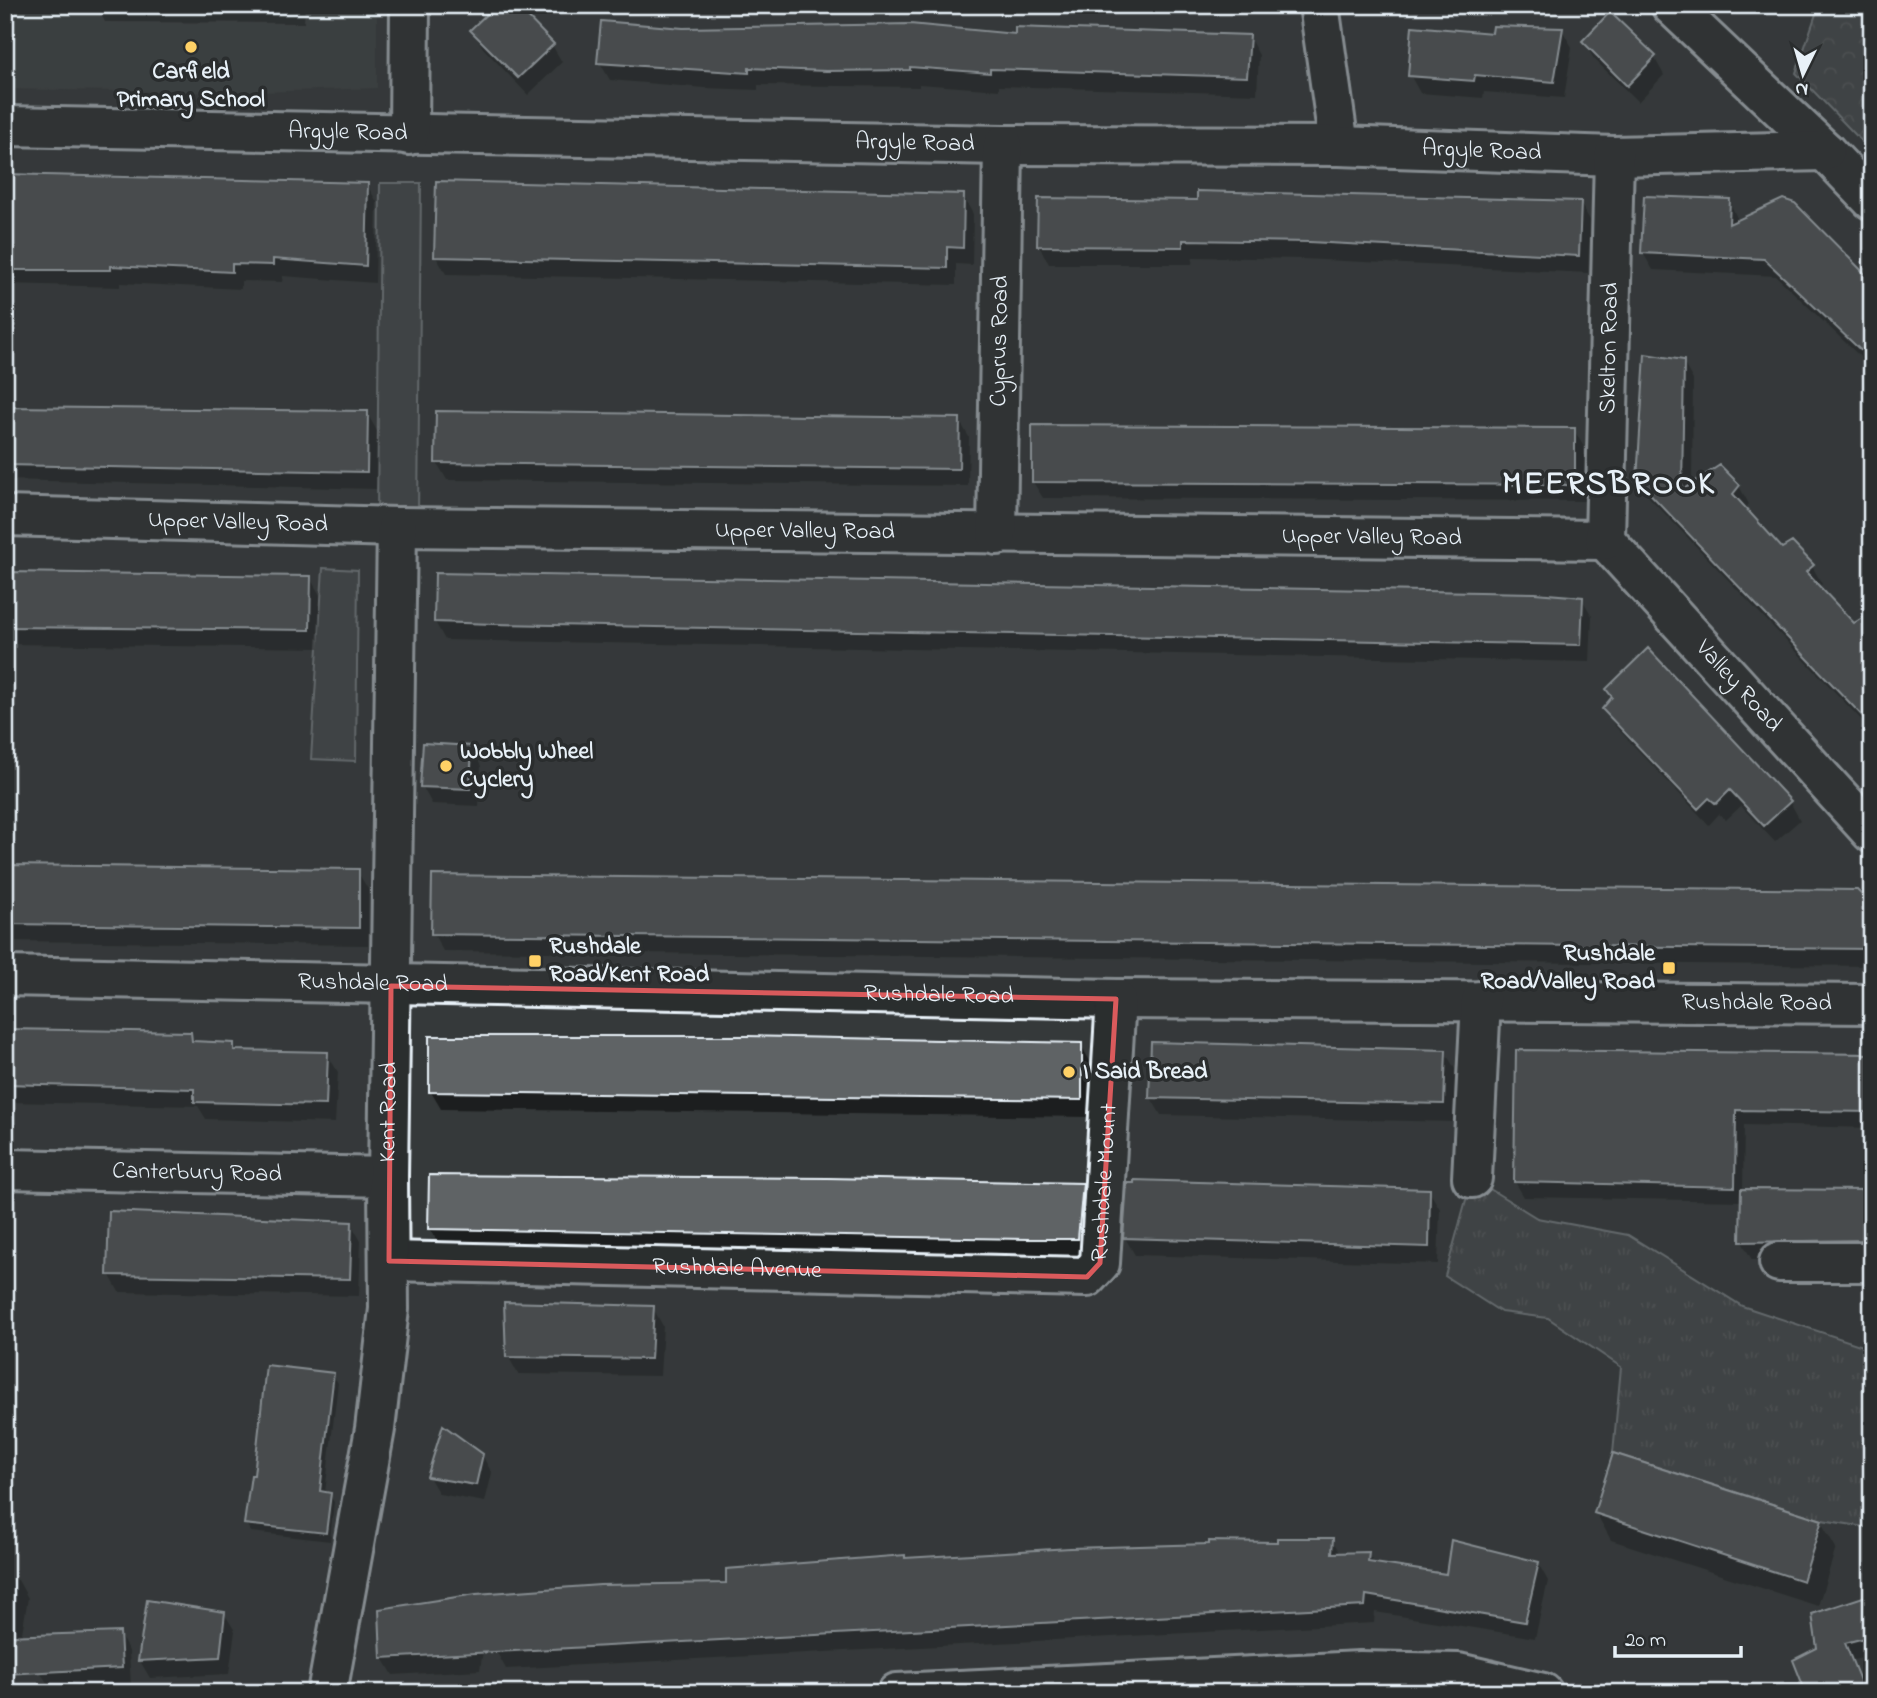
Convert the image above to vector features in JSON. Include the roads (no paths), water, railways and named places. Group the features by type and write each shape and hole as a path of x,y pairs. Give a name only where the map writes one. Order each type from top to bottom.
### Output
{"street":[{"path":"409,135 410,5"},
{"path":"1320,5 1339,146"},
{"path":"1671,5 1825,151 1872,200"},
{"name":"Argyle Road","path":"5,126 1003,145 1339,146 1614,156 1825,151"},
{"name":"Cyprus Road","path":"997,535 1003,145"},
{"name":"Skelton Road","path":"1605,540 1614,156"},
{"name":"Upper Valley Road","path":"5,516 397,527 1605,540"},
{"name":"Kent Road","path":"327,1693 376,1429 389,1309 388,1177 397,527"},
{"name":"Valley Road","path":"1605,540 1872,832"},
{"name":"Rushdale Road","path":"5,976 1116,999 1872,1004"},
{"name":"Rushdale Mount","path":"1087,1277 1100,1263 1116,999"},
{"path":"1472,1178 1481,1000"},
{"name":"Canterbury Road","path":"5,1169 388,1177"},
{"name":"Rushdale Avenue","path":"389,1261 1087,1277"},
{"path":"1779,1262 1872,1262"},
{"path":"897,1693 1360,1671 1543,1693"}],"place":[{"name":"Carfield Primary School","path":"191,47"},
{"name":"Wobbly Wheel Cyclery","path":"446,766"},
{"name":"Rushdale Road/Kent Road","path":"535,961"},
{"name":"Rushdale Road/Valley Road","path":"1669,968"},
{"name":"I Said Bread","path":"1069,1072"}],"district":[{"name":"MEERSBROOK","path":"1609,485"}]}
